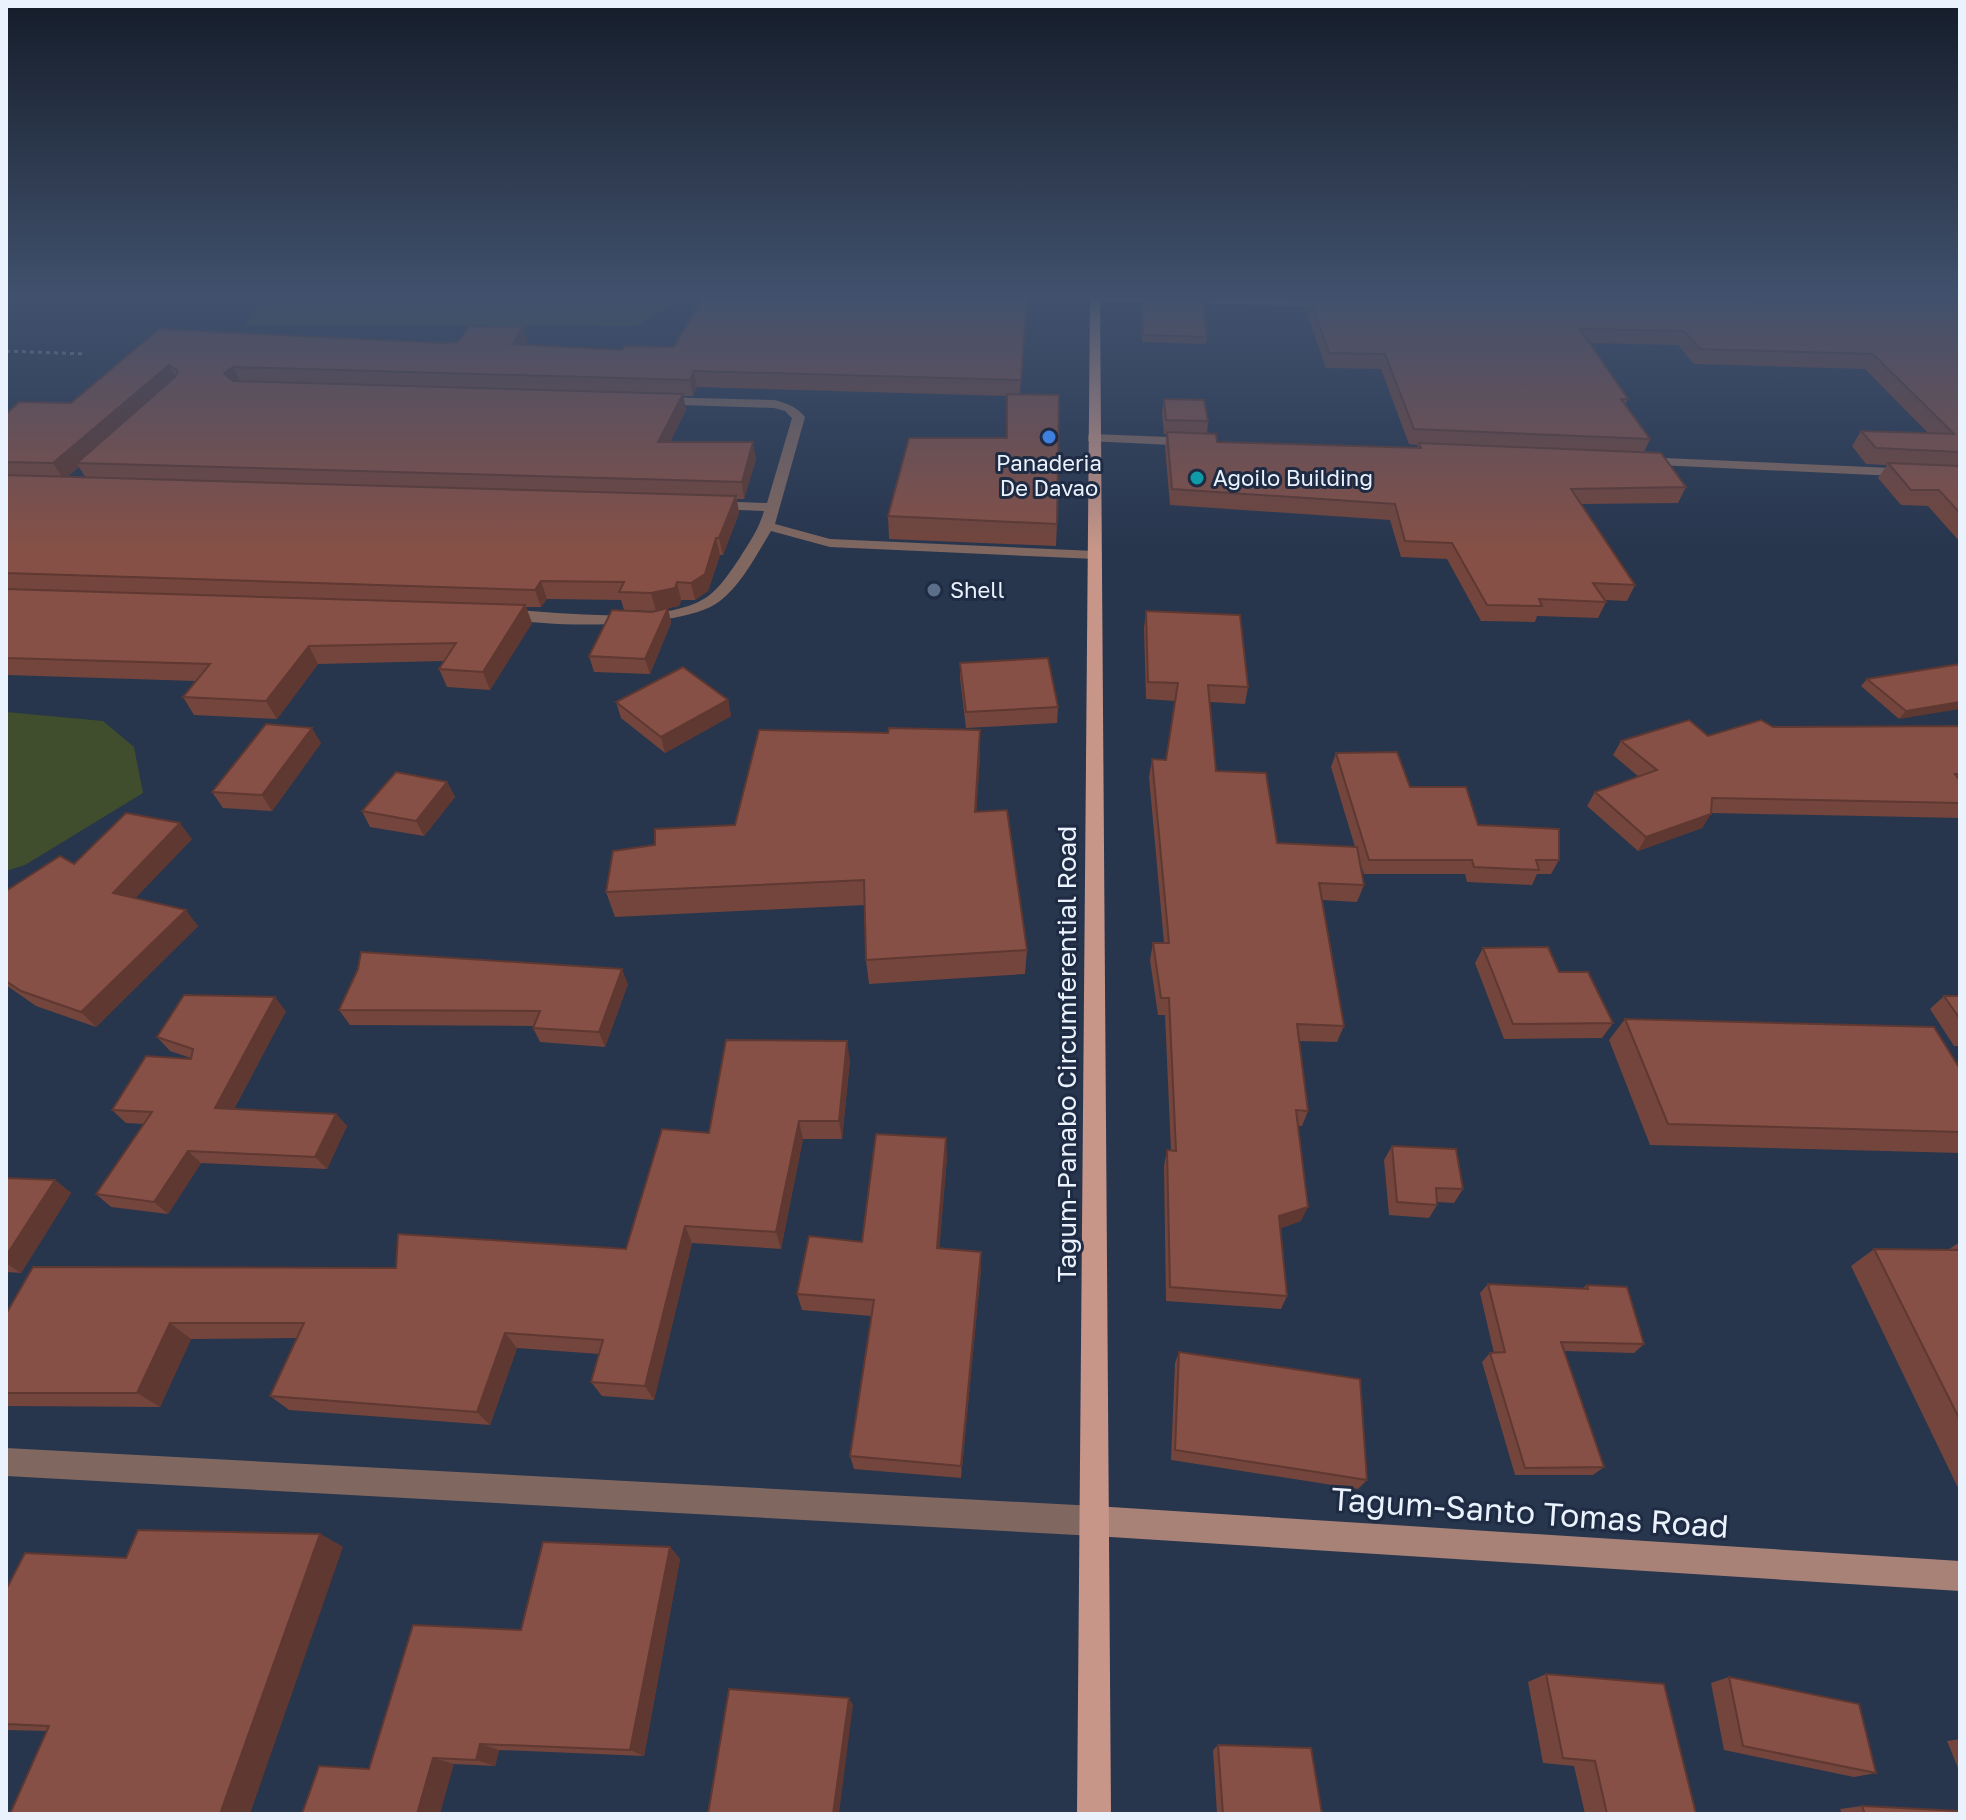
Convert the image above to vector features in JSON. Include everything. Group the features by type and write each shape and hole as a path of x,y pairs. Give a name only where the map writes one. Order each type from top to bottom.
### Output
{"main road":[{"name":"Tagum-Panabo Circumferential Road","path":"1094,380 1094,1814"},
{"name":"Tagum-Santo Tomas Road","path":"1095,1521 1960,1576"}],"street":[{"path":"483,613 656,619 687,612 714,599 767,526 799,417 794,411 775,404 650,401"},
{"path":"1093,438 1213,443"},
{"path":"1628,460 1960,475"},
{"path":"694,505 773,507"},
{"path":"767,526 830,543 1095,555"},
{"path":"6,1462 1095,1521"}],"green space":[{"path":"6,712 103,721 134,747 143,793 25,865 6,871"}],"building":[{"path":"98,380 151,380 53,463 6,462 6,414 19,402 71,403"},
{"path":"172,380 683,394 658,442 753,442 742,482 77,463"},
{"path":"1395,380 1615,380 1628,399 1621,399 1650,439 1414,429"},
{"path":"1899,380 1960,380 1960,452 1876,448 1861,431 1954,434"},
{"path":"1007,394 1059,395 1057,524 888,516 909,438 1007,438"},
{"path":"1164,399 1204,400 1208,421 1166,420"},
{"path":"1167,432 1216,434 1217,442 1421,448 1419,443 1661,453 1686,487 1571,489 1635,585 1593,583 1606,602 1539,599 1542,606 1487,605 1452,543 1405,541 1395,504 1172,489"},
{"path":"1888,463 1960,466 1960,513 1939,490 1911,490"},
{"path":"6,475 736,496 719,538 716,538 705,574 691,583 677,582 675,588 651,593 619,592 624,582 541,581 535,590 6,573"},
{"path":"6,589 525,605 483,672 439,669 456,643 309,646 266,701 183,697 210,664 6,658"},
{"path":"668,608 645,659 589,656 612,610 652,612"},
{"path":"1146,611 1240,615 1248,687 1208,685 1216,771 1266,773 1277,843 1357,847 1364,885 1319,883 1344,1026 1297,1024 1308,1111 1296,1110 1308,1207 1279,1216 1287,1296 1170,1287 1167,1150 1176,1151 1169,998 1161,998 1153,943 1169,943 1152,759 1166,760 1178,683 1148,682"},
{"path":"1048,658 1058,707 966,712 960,663"},
{"path":"1960,664 1960,702 1906,711 1867,679"},
{"path":"683,667 728,700 661,737 616,702"},
{"path":"1689,720 1708,736 1761,720 1773,727 1960,726 1960,774 1955,774 1960,781 1960,803 1712,798 1711,814 1646,837 1595,792 1657,770 1621,741"},
{"path":"266,724 312,728 262,795 212,792"},
{"path":"889,728 980,730 975,812 1007,810 1027,950 866,960 864,880 606,892 613,851 655,845 655,829 735,825 759,730 888,733"},
{"path":"1397,752 1410,787 1466,787 1478,825 1559,829 1559,860 1536,860 1539,870 1474,867 1472,860 1369,860 1336,753"},
{"path":"396,772 447,782 416,821 362,811"},
{"path":"126,813 180,823 113,893 186,910 81,1012 21,991 6,981 6,891 60,856 74,864"},
{"path":"1548,947 1559,972 1588,972 1613,1023 1513,1024 1483,948"},
{"path":"361,952 622,969 599,1032 533,1028 540,1011 339,1010 358,969"},
{"path":"184,995 275,997 215,1108 336,1114 315,1157 188,1151 154,1202 96,1194 152,1112 112,1110 146,1056 191,1059 193,1049 157,1037"},
{"path":"1944,996 1960,996 1960,1019"},
{"path":"1625,1019 1934,1027 1960,1069 1960,1132 1668,1124"},
{"path":"726,1040 847,1041 839,1121 799,1121 776,1232 685,1226 645,1386 591,1382 603,1340 505,1333 477,1412 270,1396 304,1323 170,1323 137,1393 6,1393 6,1314 33,1267 396,1268 398,1234 626,1249 662,1129 709,1133"},
{"path":"876,1134 946,1138 937,1248 981,1252 961,1466 850,1456 874,1300 797,1294 809,1236 862,1242"},
{"path":"1392,1146 1456,1149 1463,1189 1436,1188 1437,1205 1397,1202"},
{"path":"6,1178 55,1180 6,1256"},
{"path":"1874,1249 1960,1250 1960,1420"},
{"path":"1488,1284 1588,1289 1587,1285 1627,1287 1644,1344 1561,1342 1604,1467 1525,1468 1490,1353 1505,1352"},
{"path":"1179,1352 1360,1379 1367,1480 1175,1450"},
{"path":"138,1530 320,1534 220,1814 10,1814 49,1726 6,1724 6,1586 25,1553 126,1558"},
{"path":"543,1542 670,1547 630,1750 480,1744 476,1760 433,1758 417,1814 302,1814 319,1766 369,1769 413,1625 521,1630"},
{"path":"1546,1674 1664,1684 1696,1814 1607,1814 1595,1761 1563,1758"},
{"path":"1729,1677 1859,1704 1876,1773 1743,1746"},
{"path":"729,1689 849,1698 833,1814 708,1814"},
{"path":"1218,1745 1311,1748 1322,1814 1223,1814"},
{"path":"1862,1806 1960,1811 1960,1814 1865,1814"}],"place":[{"name":"Panaderia De Davao","path":"1049,437"},
{"name":"Agoilo Building","path":"1197,478"},
{"name":"Shell","path":"934,590"}]}
